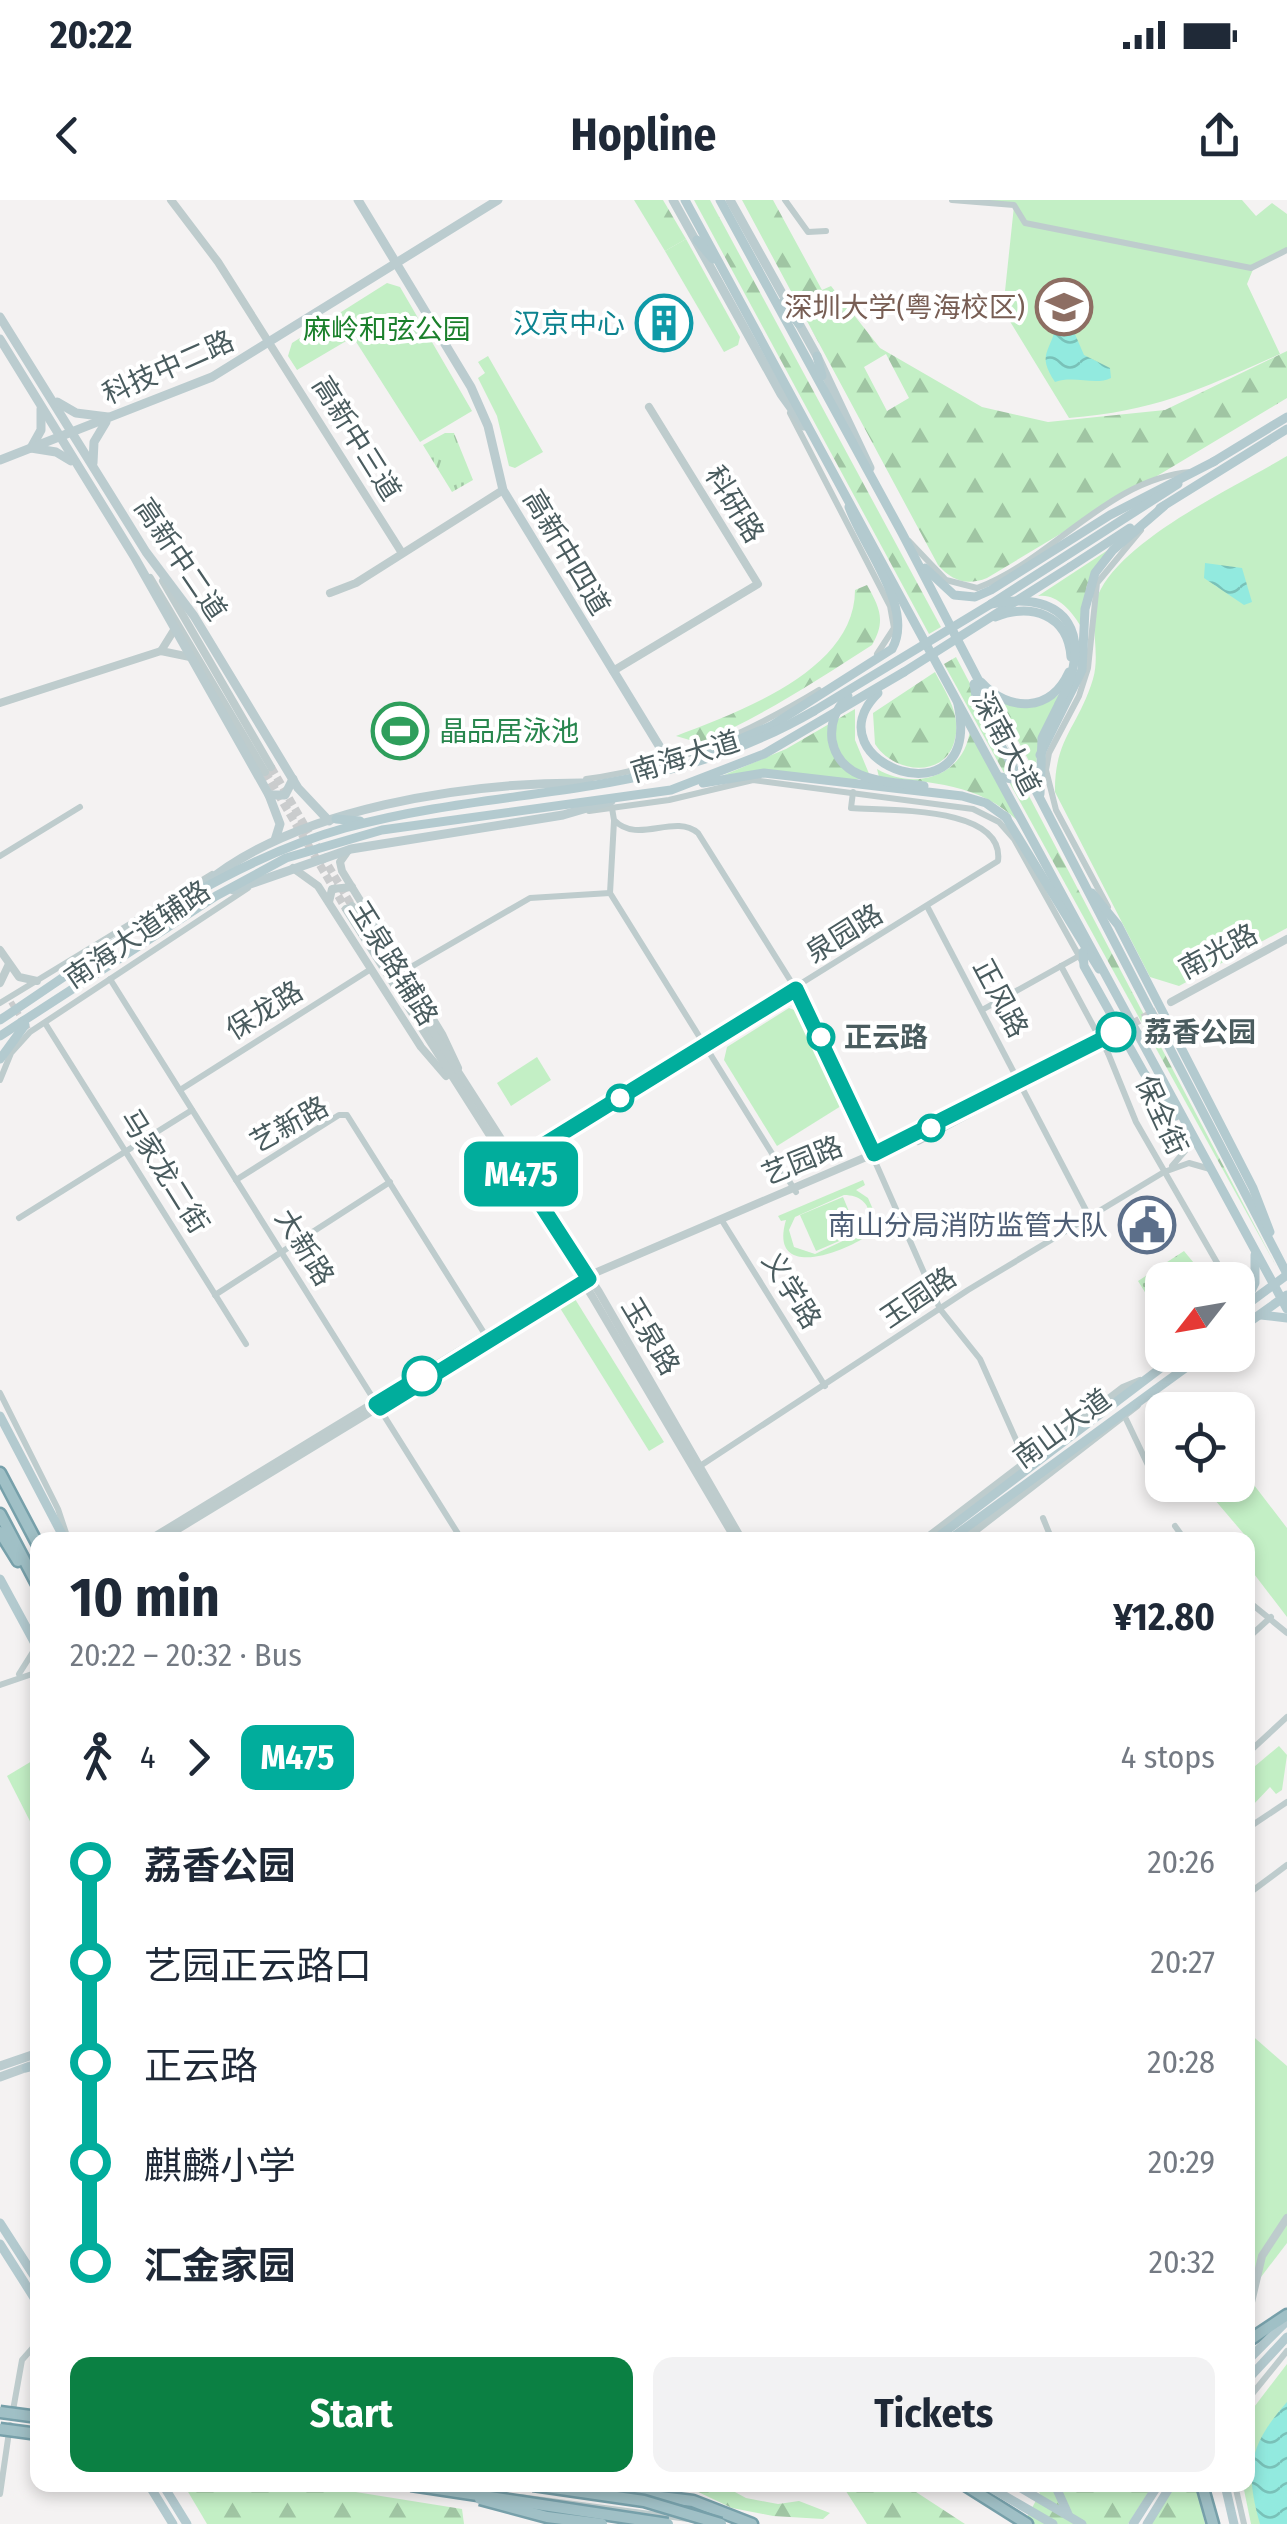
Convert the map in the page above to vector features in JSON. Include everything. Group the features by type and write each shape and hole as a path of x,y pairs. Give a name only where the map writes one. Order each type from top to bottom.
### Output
{"highway":[{"path":"1,1474 31,1532"},
{"path":"0,1514 30,1571"},
{"path":"0,1532 30,1581"},
{"path":"1255,2337 1287,2318"},
{"path":"6,2421 30,2431"},
{"path":"460,2492 547,2517 602,2524"},
{"path":"462,2492 668,2524"},
{"path":"580,2492 644,2501 722,2524"},
{"path":"610,2492 669,2496 710,2506 752,2524"},
{"path":"976,2492 1026,2524"},
{"path":"1204,2492 1212,2524"}],"main road":[{"name":"高新中四道","path":"358,200 482,410 503,490 669,762"},
{"name":"科技中二路","path":"0,460 200,383 498,200"},
{"path":"673,200 780,394 830,461"},
{"name":"深南大道","path":"685,200 830,461 1190,1133 1285,1301"},
{"name":"深南大道","path":"720,200 902,533 1287,1274"},
{"path":"730,200 817,356 879,490"},
{"path":"697,240 728,276"},
{"path":"769,288 800,324"},
{"name":"高新中二道","path":"0,317 146,552 194,616 292,779 333,820"},
{"name":"高新中二道","path":"0,340 135,558 269,795 280,824 275,840"},
{"path":"817,356 827,394"},
{"path":"40,406 41,430 31,448 56,452 79,468 93,464 94,442 111,418 76,413 52,398"},
{"name":"南海大道","path":"0,1020 186,900 271,854 367,822 617,784 752,744 991,604 1062,552 1287,416"},
{"name":"南海大道","path":"0,1036 216,896 286,858 356,836 671,790 788,742 1287,429"},
{"path":"902,533 934,580 948,591 968,598 981,595 1062,552 1214,461"},
{"path":"648,777 771,726 886,656 897,640 901,621 860,538 838,476"},
{"path":"1040,755 1084,661 1090,587 1104,560 1164,506"},
{"path":"991,604 1038,601 1056,610 1069,625 1078,664 1042,738 1040,802"},
{"path":"972,671 1003,701 1025,705 1046,699 1063,684 1071,663 1064,630 1051,618 1034,610 1016,610 988,620"},
{"path":"972,671 978,702 1014,769 1012,779 1000,777"},
{"path":"904,672 872,698 864,728 874,758 905,774 928,773 955,751 961,720 954,692"},
{"path":"860,684 837,708 832,722 832,742 845,766 866,778 975,793 1007,818 1144,1073 1190,1133"},
{"path":"671,790 764,773 962,796 986,804 1007,818"},
{"path":"269,795 285,795 292,779"},
{"path":"186,900 226,866 275,840 333,820 443,797 556,783 617,784"},
{"path":"216,896 351,849 563,815 623,798"},
{"path":"333,820 367,822"},
{"path":"1083,884 1113,917 1262,1207 1274,1249"},
{"path":"1074,915 1082,957 1110,982"},
{"path":"0,1012 46,989"},
{"path":"0,1059 25,1026 54,1002"},
{"path":"1199,1110 1230,1142"},
{"path":"1251,1243 1254,1262"},
{"path":"1255,1295 1287,1274"},
{"path":"1255,1317 1285,1301"},
{"path":"1255,1318 1271,1313 1287,1318"},
{"name":"南山大道","path":"945,1532 1156,1372"},
{"name":"南山大道","path":"960,1532 1180,1372"},
{"path":"0,1416 63,1532"},
{"path":"976,1510 978,1498"},
{"path":"0,1578 30,1635"},
{"path":"0,2066 30,2056"},
{"path":"0,2077 30,2067"},
{"path":"0,2223 30,2277"},
{"path":"0,2244 30,2280"},
{"path":"1255,2352 1287,2318"},
{"path":"1255,2371 1287,2336"},
{"path":"153,2492 173,2524"},
{"path":"166,2492 187,2524"},
{"path":"998,2492 1053,2524"},
{"path":"1028,2492 1082,2524"},
{"path":"1058,2492 1070,2516"},
{"path":"1142,2510 1147,2492"},
{"path":"1133,2524 1154,2492"},
{"path":"1147,2524 1168,2492"},
{"path":"1227,2492 1234,2524"}],"street":[{"name":"高新中三道","path":"171,200 270,343 402,553"},
{"path":"785,200 808,232 826,231"},
{"path":"952,200 1014,206 1025,224 1252,268 1287,250"},
{"path":"556,783 669,762 786,710 885,647 894,628 890,606 780,394"},
{"name":"科研路","path":"614,671 758,584 649,407"},
{"path":"902,533 946,580 977,588 1160,477 1192,472"},
{"path":"330,593 503,490"},
{"path":"1113,917 1056,810 1046,770 1049,753 1079,696 1088,668 1098,582 1149,518"},
{"path":"135,558 182,626 268,770 146,552"},
{"path":"161,651 174,630"},
{"path":"0,703 161,651 190,657"},
{"path":"563,815 669,800 743,780 956,805 999,822 1014,839 1082,957 982,1010"},
{"name":"泉园路","path":"514,1163 996,864 999,853 989,834 952,816 851,808 853,792"},
{"path":"0,856 80,807"},
{"path":"612,808 610,893 794,1190"},
{"path":"614,820 628,830 694,828 796,989 940,1308 980,1359 1026,1462"},
{"name":"玉泉路辅路","path":"351,849 340,862 449,1047 460,1084"},
{"name":"南海大道辅路","path":"0,1004 226,866"},
{"name":"玉泉路辅路","path":"292,867 309,877 329,902 420,1047 460,1084"},
{"name":"南海大道辅路","path":"0,1080 11,1053 29,1030 255,884"},
{"path":"329,902 332,889 352,887"},
{"path":"404,971 530,898 610,893"},
{"name":"玉泉路","path":"349,908 584,1279"},
{"name":"正风路","path":"928,908 1089,1216"},
{"name":"南光路","path":"1171,1002 1287,939"},
{"path":"0,950 22,979 37,981"},
{"path":"0,984 9,964"},
{"name":"保全街","path":"1060,966 1108,1054 1136,1122 1217,1262"},
{"name":"保龙路","path":"180,1090 371,969"},
{"name":"大新路","path":"110,979 457,1532"},
{"name":"马家龙二街","path":"45,1023 246,1344"},
{"name":"艺园路","path":"163,1532 584,1279 875,1157 1111,1035 1021,1084"},
{"name":"玉泉路","path":"460,1084 514,1163 735,1532"},
{"path":"19,1218 192,1110"},
{"name":"艺新路","path":"236,1180 342,1114 351,1119 486,1336"},
{"path":"1166,1170 1185,1152 1190,1133"},
{"path":"1166,1170 1196,1162 1211,1170"},
{"name":"玉园路","path":"698,1467 940,1308 1166,1170"},
{"path":"216,1295 390,1182"},
{"name":"义学路","path":"722,1220 825,1386"},
{"name":"艺园路","path":"173,1532 584,1279"},
{"path":"934,1532 1123,1388 1148,1378"},
{"path":"0,1393 58,1508 65,1532"},
{"path":"974,1532 1126,1419 1144,1398"},
{"path":"1126,1419 1145,1459"},
{"path":"1043,1518 1049,1532"},
{"path":"1175,1526 1180,1532"},
{"path":"1255,1606 1287,1633"},
{"path":"1255,1632 1271,1617"},
{"path":"18,1675 30,1658"},
{"path":"0,1685 30,1673"},
{"path":"1255,1747 1287,1717"},
{"path":"1255,1823 1287,1802"},
{"path":"1255,1889 1287,1865"},
{"path":"1255,2286 1262,2256 1287,2218"},
{"path":"0,2494 6,2421 22,2360 30,2350"},
{"path":"1255,2391 1287,2352"},
{"path":"486,2492 722,2524"},
{"path":"1237,2492 1244,2524"},
{"path":"548,2500 581,2524"}],"green space":[{"path":"634,200 663,200 686,239 665,251"},
{"path":"694,200 710,200 941,627 929,634"},
{"path":"742,200 773,200 822,290 831,286 880,348 982,407 1048,422 1165,410 1287,351 1287,398 987,578 960,581 938,565","holes":["886,354 909,398 887,411 864,367"]},
{"path":"952,200 1242,200 1256,216 1272,203 1287,214 1287,250 1254,267 1247,284 1280,354 1178,397 1128,410 1069,418 1003,310 1014,206"},
{"path":"686,239 740,337 738,345 724,352 665,251"},
{"name":"麻岭和弦公园","path":"387,283 400,287 472,411 420,442 353,337 297,370 288,356 292,343"},
{"path":"488,356 543,452 515,468 509,466 497,416 478,378 485,373 478,362"},
{"path":"445,433 454,433 473,480 452,492 423,445"},
{"name":"荔香公园","path":"1287,456 1287,928 1179,986 1150,977 1055,792 1059,759 1093,679 1095,605 1111,574 1130,554 1182,516"},
{"path":"1108,550 1087,585 1080,625 1057,600 1038,596"},
{"path":"867,585 880,615 872,645 723,733 700,743 676,736 760,701 815,665 836,644 850,619 855,590"},
{"path":"956,657 1276,1266 944,664"},
{"path":"935,672 954,712 955,739 941,761 918,768 906,766 883,754 875,744 873,713"},
{"path":"1065,689 1037,755 1036,774 996,700 1032,706 1049,701"},
{"path":"855,709 855,740 870,776 855,780 759,771 724,775 786,749"},
{"path":"970,730 1023,826 974,793 879,777 877,769 892,776 922,779 948,769 966,746"},
{"path":"789,1008 800,1012 841,1106 777,1146 724,1060 727,1047"},
{"path":"537,1057 551,1080 511,1106 497,1083"},
{"path":"863,1180 865,1185 856,1190 868,1198 875,1214 868,1235 843,1249 811,1257 788,1251 783,1239 786,1220 781,1221 778,1216","holes":["844,1195 863,1201 869,1211 864,1231 815,1254 794,1247 789,1230 795,1217"]},
{"path":"843,1197 858,1233 816,1251 800,1215"},
{"path":"1184,1251 1193,1262 1167,1262"},
{"path":"575,1299 664,1442 649,1451 560,1308"},
{"path":"1255,1486 1287,1528 1287,1617 1255,1575 1255,1532 1242,1532 1217,1502 1255,1502"},
{"path":"1279,1746 1287,1755 1282,1790 1276,1794 1270,1787 1255,1803 1255,1766"},
{"path":"30,1762 30,1821 7,1776"},
{"path":"1255,2038 1287,2066 1287,2243 1255,2285"},
{"path":"1287,2364 1287,2524 1251,2524 1244,2492 1255,2492 1255,2406"},
{"path":"188,2492 356,2492 462,2509 464,2524 207,2524"},
{"path":"698,2492 735,2492 778,2504 799,2501 830,2513 823,2519 773,2516 732,2508"},
{"path":"846,2492 916,2492 965,2524 867,2524"},
{"path":"1149,2492 1128,2524 1033,2524 1026,2519 1040,2493"},
{"path":"1171,2492 1198,2492 1205,2524 1151,2524"}],"water":[{"path":"1068,318 1084,355 1110,368 1111,378 1055,382 1046,365 1047,353 1057,322"},
{"path":"1205,563 1242,568 1252,602 1244,605 1204,578"},
{"path":"1287,2402 1287,2524 1260,2524 1253,2492 1255,2455"}],"tunnel":[{"path":"271,767 309,833"},
{"path":"265,772 346,909"},
{"path":"316,845 352,906"},
{"path":"11,1002 28,1029"},
{"path":"1111,1035 1156,1011"}],"bus line":[{"name":"M475","path":"422,1376 376,1404 380,1408 589,1279 514,1163 796,989 874,1154 1116,1032"}],"place":[{"name":"深圳大学(粤海校区)","path":"1064,307"},
{"name":"汉京中心","path":"664,323"},
{"name":"晶品居泳池","path":"400,731"},
{"name":"荔香公园","path":"1116,1032"},
{"name":"正云路","path":"821,1037"},
{"name":"南山分局消防监管大队","path":"1147,1225"}]}
